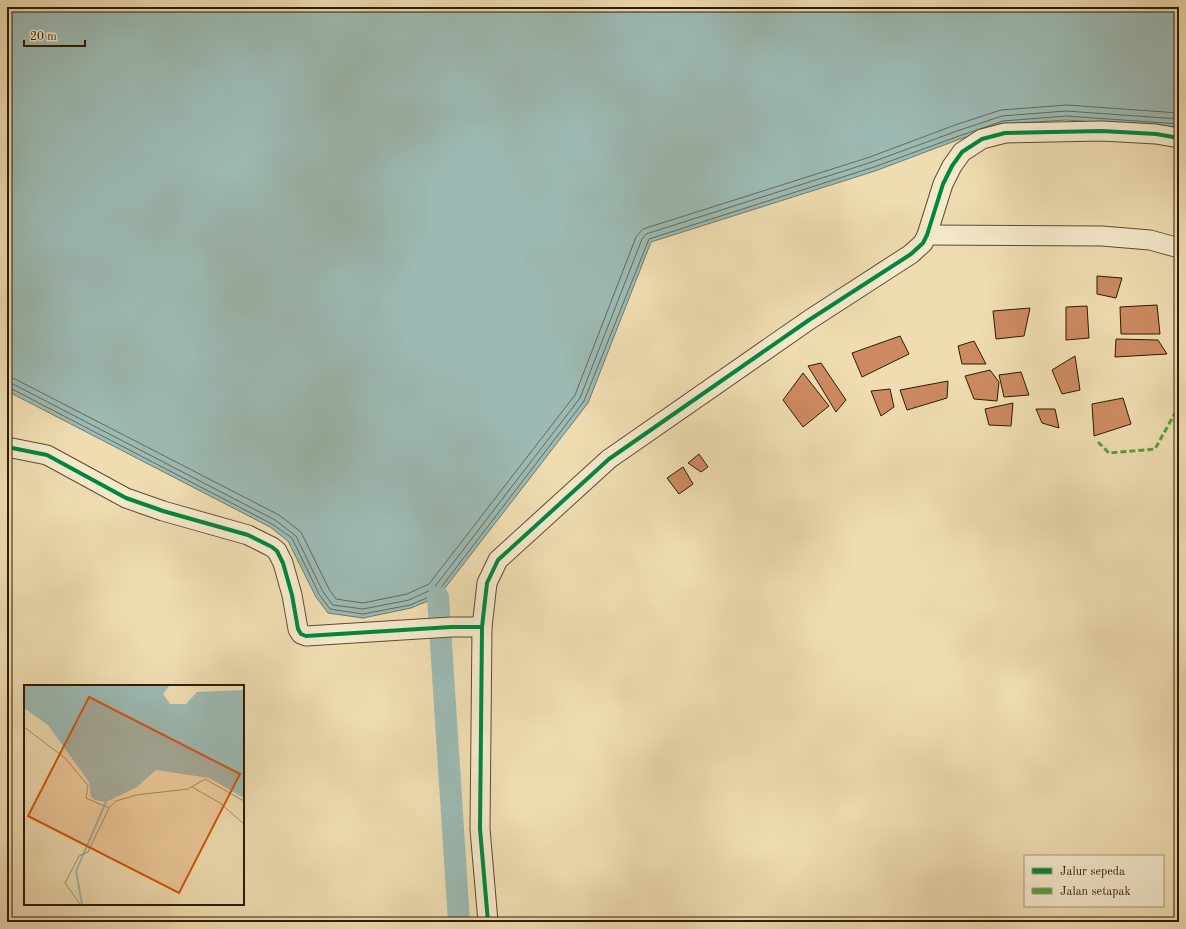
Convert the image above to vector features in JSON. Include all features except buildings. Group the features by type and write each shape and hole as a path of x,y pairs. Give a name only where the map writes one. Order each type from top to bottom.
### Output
{"street":[{"path":"488,922 480,829 482,627 487,583 498,560 609,459 809,320 911,254 923,243 927,235 943,184 952,166 962,152 982,139 1005,133 1102,131 1156,134 1179,138"},
{"path":"927,235 1102,236 1150,240 1179,248"},
{"path":"7,448 47,455 126,498 163,511 248,536 272,546 277,551 283,563 292,595 298,629 301,634 306,636 451,627 482,627"}],"water":[{"path":"7,7 1179,7 1179,128 1066,120 1004,124 875,171 651,242 588,403 438,597 411,608 363,618 328,613 316,597 288,541 270,527 7,391"}],"waterway":[{"path":"438,597 459,922"}],"marked path":[{"path":"1098,442 1109,453 1155,449 1179,406"}],"cycle path":[{"path":"488,922 480,829 482,627 487,583 498,560 609,459 809,320 911,254 923,243 927,235 943,184 952,166 962,152 982,139 1005,133 1102,131 1156,134 1179,138"},
{"path":"7,447 47,455 126,498 163,511 248,535 272,547 277,551 283,563 292,595 298,629 301,634 306,636 451,627 482,627"}]}
